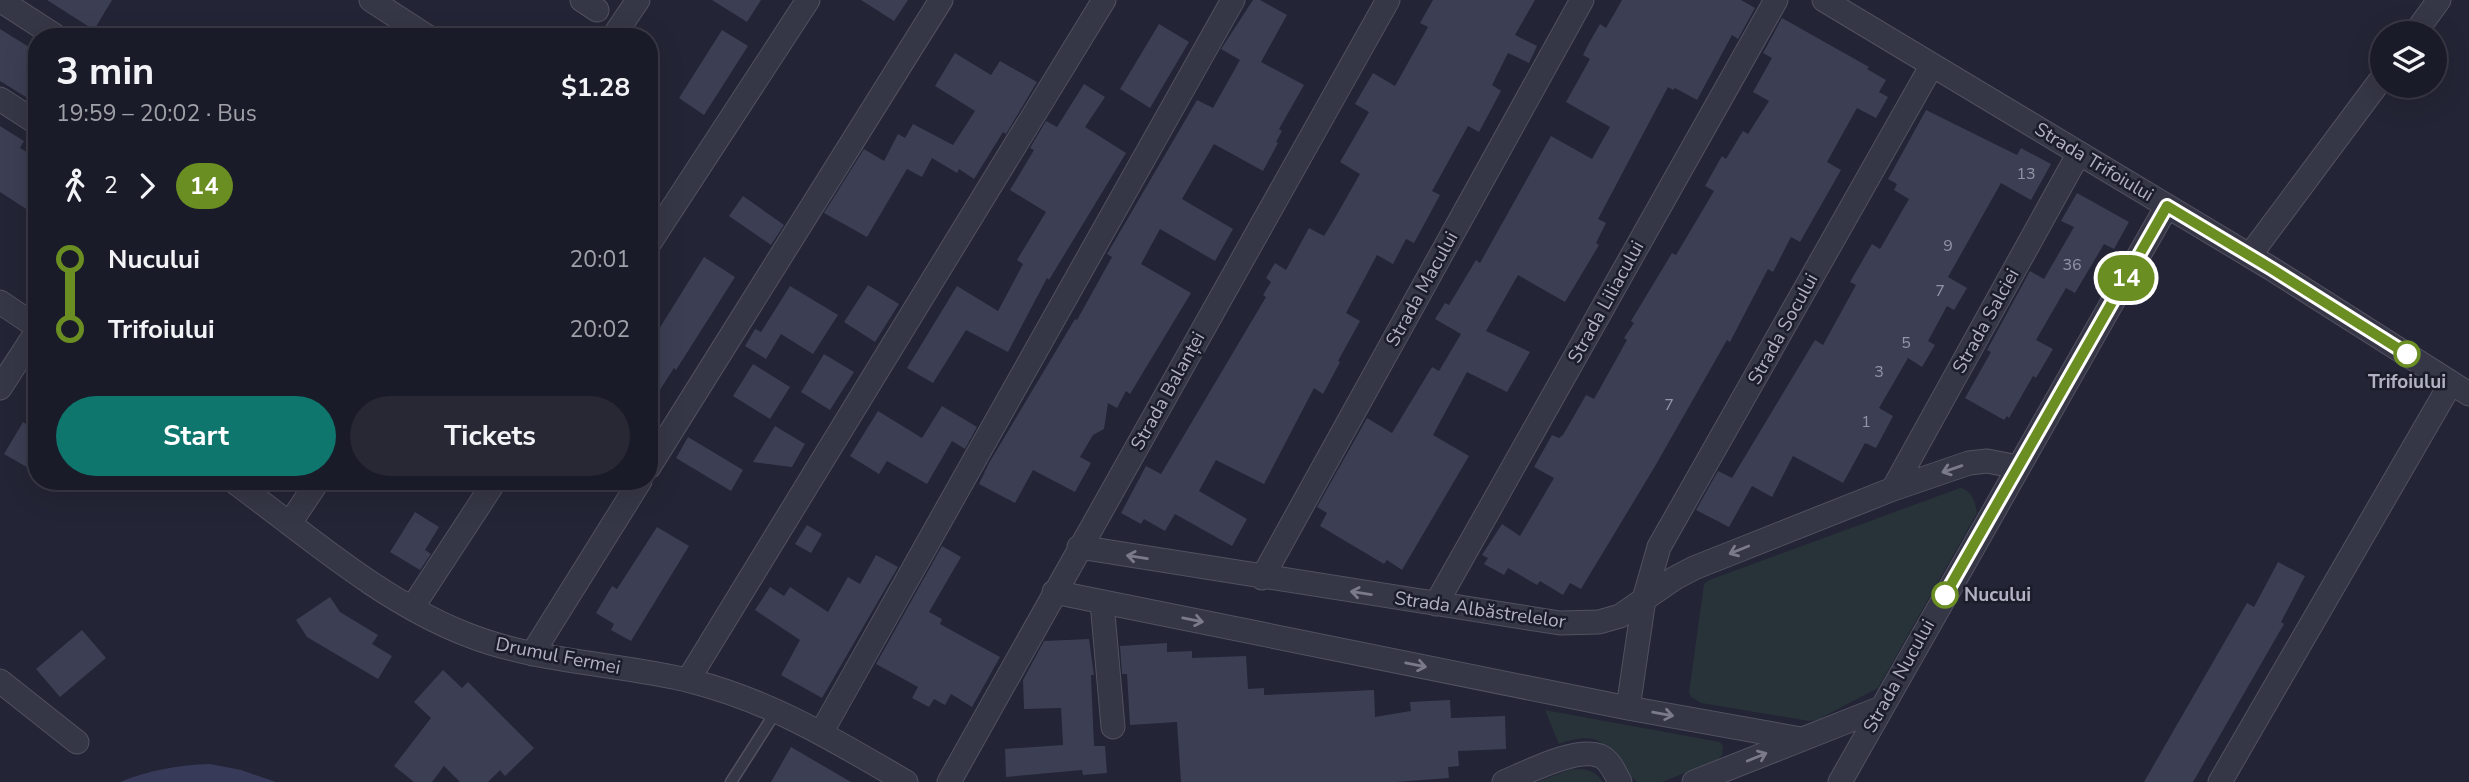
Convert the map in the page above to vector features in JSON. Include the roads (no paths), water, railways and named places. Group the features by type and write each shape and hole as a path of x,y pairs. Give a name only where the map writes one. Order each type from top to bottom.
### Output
{"street":[{"path":"0,0 43,28"},
{"path":"371,0 414,28"},
{"path":"619,28 638,0"},
{"path":"658,230 808,0"},
{"path":"658,453 941,0"},
{"path":"688,680 1104,0"},
{"path":"821,733 1233,0"},
{"name":"Strada Balanței","path":"949,782 1388,0"},
{"name":"Strada Macului","path":"1262,578 1581,0"},
{"name":"Strada Liliacului","path":"1436,604 1776,0"},
{"name":"Strada Trifoiului","path":"1824,0 2250,255 2460,388"},
{"path":"2424,21 2439,0"},
{"name":"Strada Socului","path":"1628,708 1644,599 1659,548 1932,65"},
{"path":"2250,255 2370,94"},
{"path":"0,99 28,117"},
{"name":"Strada Salciei","path":"1893,489 2079,153"},
{"name":"Strada Nucului","path":"1840,782 2167,206"},
{"path":"0,302 28,322"},
{"path":"0,388 28,343"},
{"path":"2220,782 2460,388"},
{"name":"Strada Albăstrelelor","path":"1079,548 1560,623 1599,622 1620,616 1694,568 1893,489 1969,463 1995,461 2018,467"},
{"name":"Drumul Fermei","path":"245,490 374,584 412,608 469,636 532,654 688,680 722,690 777,710 906,782"},
{"path":"290,523 312,490"},
{"path":"412,608 489,490"},
{"path":"532,654 634,490"},
{"path":"1054,593 1628,708 1801,739"},
{"path":"1102,602 1113,727"},
{"path":"0,681 77,742"},
{"path":"1694,782 1881,708"},
{"path":"1504,782 1581,754 1600,756 1607,761 1620,782"}],"lane":[{"path":"731,782 777,710"}],"water":[{"path":"210,764 241,770 276,782 120,782 164,769"}],"place":[{"name":"Trifoiului","path":"2407,354"},
{"name":"Nucului","path":"1945,595"}]}
